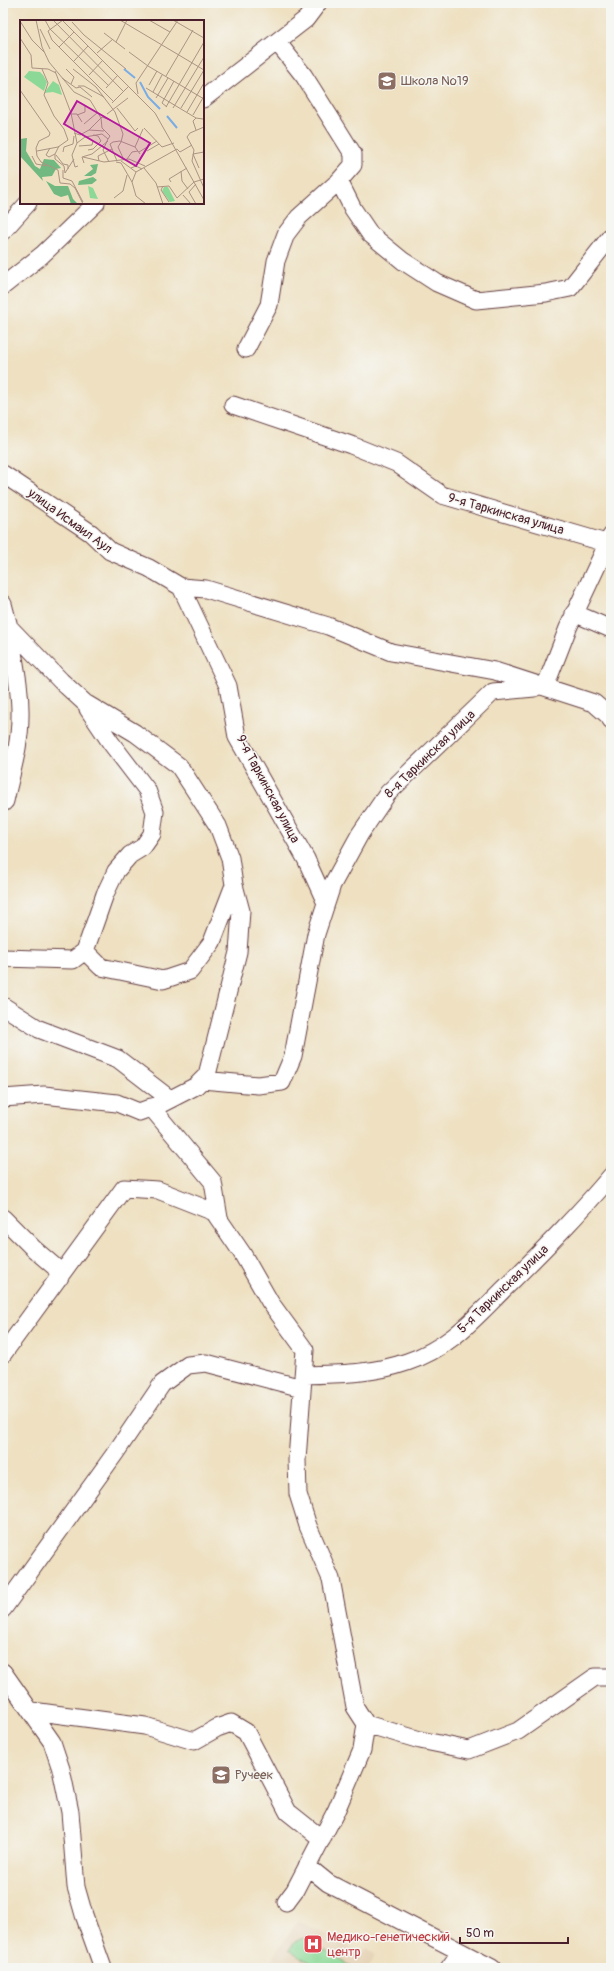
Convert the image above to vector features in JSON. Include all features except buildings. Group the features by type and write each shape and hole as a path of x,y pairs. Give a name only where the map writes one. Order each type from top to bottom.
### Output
{"street":[{"path":"204,98 236,72 278,43 306,19 318,3"},
{"path":"246,349 269,305 276,261 286,234 300,217 339,181 353,165 353,154 304,76 278,43"},
{"path":"339,181 353,209 370,234 403,262 437,283 476,300 546,293 570,288 611,236"},
{"path":"3,231 27,204"},
{"path":"3,286 42,255 95,204"},
{"name":"9-я Таркинская улица","path":"233,405 351,445 396,463 442,495 608,539"},
{"name":"улица Исмаил Аул","path":"3,474 91,533 110,551 149,568 181,587"},
{"path":"545,687 574,613 608,539"},
{"path":"181,587 206,589 328,626 391,652 495,671 594,704 610,718"},
{"name":"9-я Таркинская улица","path":"181,587 228,686 237,737 306,859 326,903"},
{"path":"3,604 10,627 18,680 20,717 18,748 5,801 3,803"},
{"path":"574,613 611,629"},
{"path":"3,1098 44,1095 117,1103 139,1112 151,1108 196,1086 207,1075 238,952 241,911 234,884 230,858 218,826 179,766 135,733 85,703 61,682 10,627"},
{"name":"8-я Таркинская улица","path":"202,1080 258,1085 282,1082 293,1056 316,934 332,885 360,834 388,792 493,692 515,688 545,687"},
{"path":"3,958 73,960 86,951 105,894 116,871 130,855 143,847 152,834 155,812 148,790 111,743 85,703"},
{"path":"86,951 101,966 163,980 190,971 212,942 234,884"},
{"path":"3,1006 39,1028 118,1059 170,1099"},
{"path":"151,1108 213,1182 218,1218"},
{"name":"5-я Таркинская улица","path":"3,1609 116,1452 162,1384 188,1365 206,1363 302,1382 362,1374 407,1362 442,1347 472,1323 584,1209 611,1176"},
{"path":"3,1354 124,1188 158,1190 214,1212 242,1253 270,1302 305,1350 297,1460 298,1494 308,1526 331,1579 355,1707 366,1724 420,1740 470,1750 518,1731 595,1677 611,1677"},
{"path":"3,1218 34,1249 55,1267 60,1276"},
{"path":"3,1672 32,1711 52,1742 61,1769 70,1812 76,1887 84,1916 103,1968"},
{"path":"32,1711 145,1726 194,1741 216,1728 231,1723 246,1732 288,1812 322,1839"},
{"path":"286,1902 295,1890 336,1811 362,1750 366,1724"},
{"path":"307,1866 328,1883 460,1953 492,1968"},
{"path":"449,1968 460,1953"}],"shaded area":[{"name":"Медико-генетический центр","path":"298,1921 362,1953 366,1948 376,1955 368,1968 266,1968"}],"green space":[{"path":"303,1938 354,1968 320,1968 289,1950 295,1942"}],"place":[{"name":"Школа №19","path":"387,81"},
{"name":"Ручеек","path":"221,1775"},
{"name":"Медико-генетический центр","path":"313,1944"}]}
